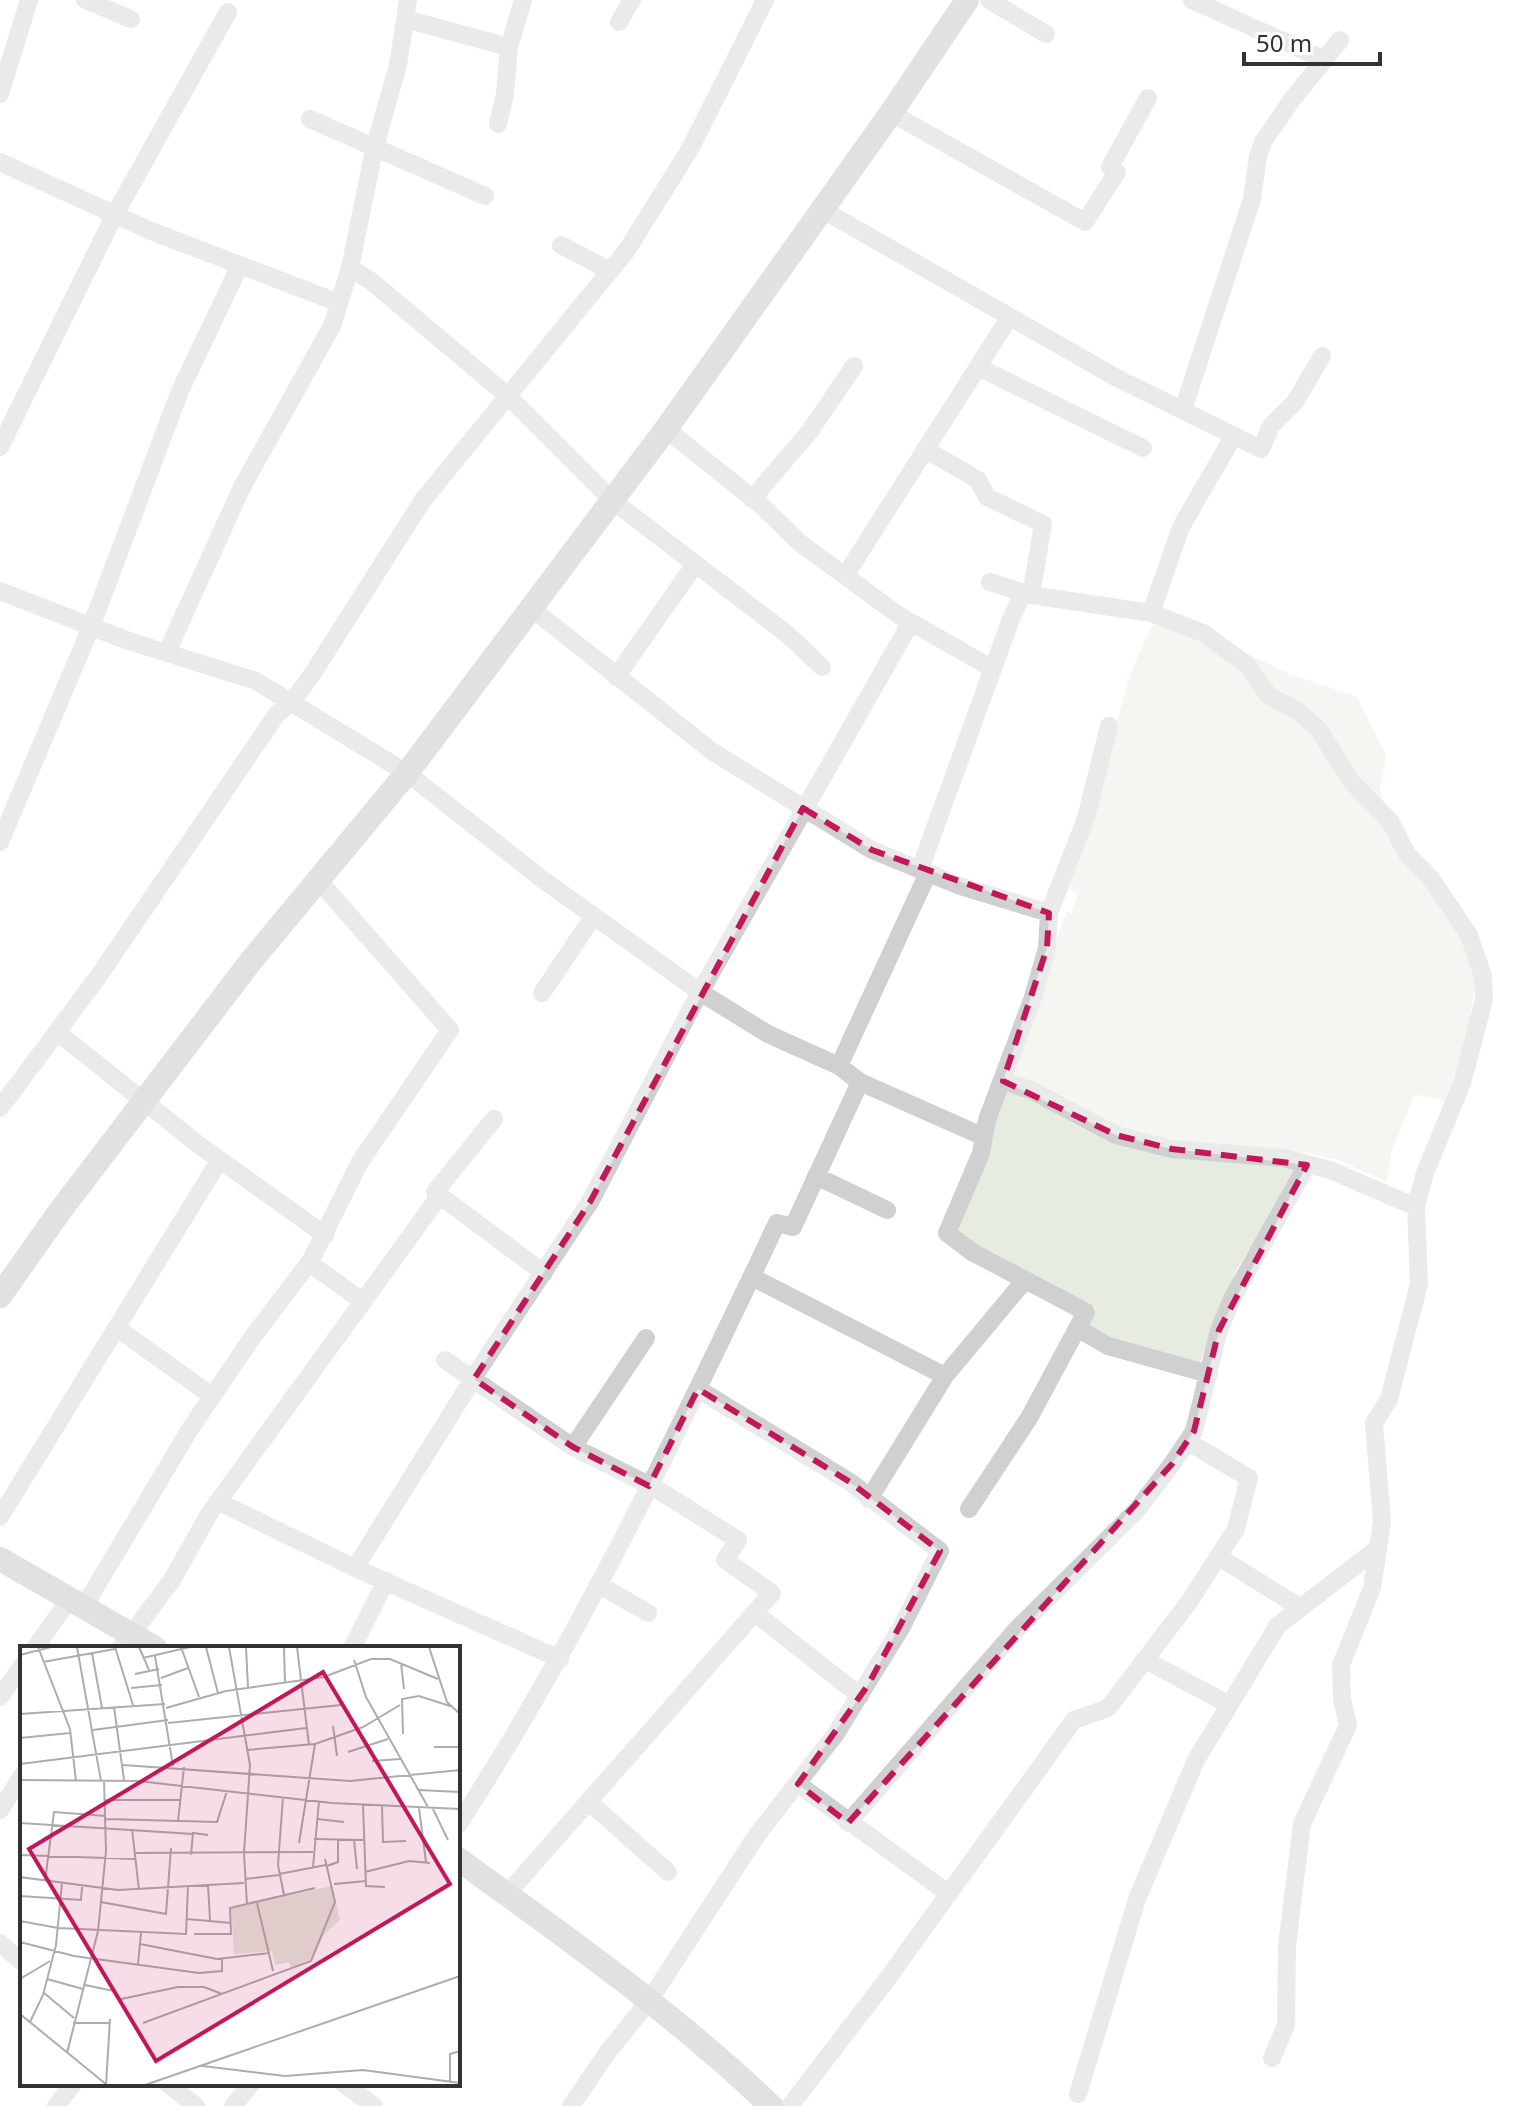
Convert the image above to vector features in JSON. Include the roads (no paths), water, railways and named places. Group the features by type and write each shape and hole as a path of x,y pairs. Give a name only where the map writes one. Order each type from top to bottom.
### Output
{"street":[{"path":"0,94 29,0"},
{"path":"85,0 131,19"},
{"path":"167,652 242,487 313,362 339,303 350,268 375,146 398,65 408,0"},
{"path":"498,124 505,94 509,47 523,0"},
{"path":"619,22 632,0"},
{"path":"0,1108 8,1082 57,1032 269,726 291,703 423,500 627,250 690,149 765,0"},
{"path":"0,1296 251,961 407,773 613,501 823,210 967,0"},
{"path":"989,0 1046,34"},
{"path":"1192,0 1325,60"},
{"path":"0,447 115,214 228,12"},
{"path":"405,19 509,47"},
{"path":"1183,410 1252,199 1258,156 1291,101 1340,40"},
{"path":"891,113 1085,222 1117,172 1110,167 1148,98"},
{"path":"310,119 485,196"},
{"path":"0,162 115,214 339,303"},
{"path":"823,210 1009,318 1261,449 1271,426 1295,402 1322,356"},
{"path":"561,245 610,271"},
{"path":"0,842 91,627 180,391 240,265"},
{"path":"350,268 371,281 508,396 613,501 694,566 787,634 822,667"},
{"path":"845,576 1009,318"},
{"path":"752,499 810,431 854,366"},
{"path":"978,367 1143,448"},
{"path":"666,429 752,499 800,543 911,622 993,669"},
{"path":"1151,613 1181,527 1234,435"},
{"path":"839,1066 924,871 993,669 1027,594 1043,524 987,497 978,480 925,449"},
{"path":"616,677 694,566"},
{"path":"990,582 1027,594 1151,613 1203,633 1246,664 1269,696 1298,711 1319,730 1340,767 1390,821 1407,854 1432,880 1469,935 1483,976 1484,1000 1462,1083 1425,1173 1416,1207 1419,1284 1389,1399 1374,1423 1382,1522 1372,1588 1341,1665 1342,1699 1348,1725 1302,1824 1287,1945 1286,2025 1272,2058"},
{"path":"0,591 91,627 256,681 312,712 407,773 593,917 700,992 768,1034 839,1066 860,1082 982,1136"},
{"path":"531,608 713,752 872,850 1049,913"},
{"path":"355,1568 590,1202 700,992 911,622"},
{"path":"969,1509 1029,1418 1086,1312 947,1236 981,1153 982,1136 1047,948 1049,913 1086,818 1109,726"},
{"path":"37,1646 78,1601 212,1396 309,1263 360,1162 450,1030 319,881"},
{"path":"542,993 593,917"},
{"path":"57,1032 219,1161 325,1235"},
{"path":"1003,1081 1031,1090 1116,1135 1172,1149 1284,1158 1330,1170 1416,1207"},
{"path":"460,1822 560,1659 698,1389 777,1223 793,1227 860,1082"},
{"path":"494,1119 435,1192 438,1198 544,1273"},
{"path":"0,1517 219,1161"},
{"path":"848,1823 1017,1629 1137,1510 1194,1431 1219,1330 1233,1297 1307,1165"},
{"path":"816,1176 887,1210"},
{"path":"127,1641 172,1580 209,1514 361,1300 438,1198"},
{"path":"309,1263 361,1300"},
{"path":"752,1277 945,1376"},
{"path":"869,1499 945,1376 1025,1280"},
{"path":"117,1328 212,1396"},
{"path":"1077,1328 1108,1346 1209,1374"},
{"path":"573,1447 646,1338"},
{"path":"445,1360 573,1447 649,1486 738,1540 725,1560 772,1593 507,1894"},
{"path":"571,2106 607,2053 649,2001 757,1835 798,1784 860,1696 901,1628 940,1551 850,1482 698,1389"},
{"path":"790,2106 949,1894 1074,1720 1108,1708 1219,1557 1236,1529 1249,1478 1187,1441"},
{"path":"219,1502 355,1568 560,1659"},
{"path":"1078,2094 1137,1899 1196,1760 1278,1625 1377,1549"},
{"path":"1219,1557 1299,1607"},
{"path":"0,1559 78,1601 127,1641 147,1646"},
{"path":"353,1646 386,1581"},
{"path":"598,1584 648,1613"},
{"path":"755,1613 860,1696"},
{"path":"1145,1660 1228,1704"},
{"path":"0,1697 20,1669"},
{"path":"0,1810 20,1779"},
{"path":"798,1784 949,1894"},
{"path":"589,1802 668,1872"},
{"path":"460,1860 649,2001 771,2106"},
{"path":"0,1943 20,1960"},
{"path":"56,2106 71,2086"},
{"path":"171,2086 196,2106"},
{"path":"233,2106 249,2086"},
{"path":"347,2086 364,2098"}]}
